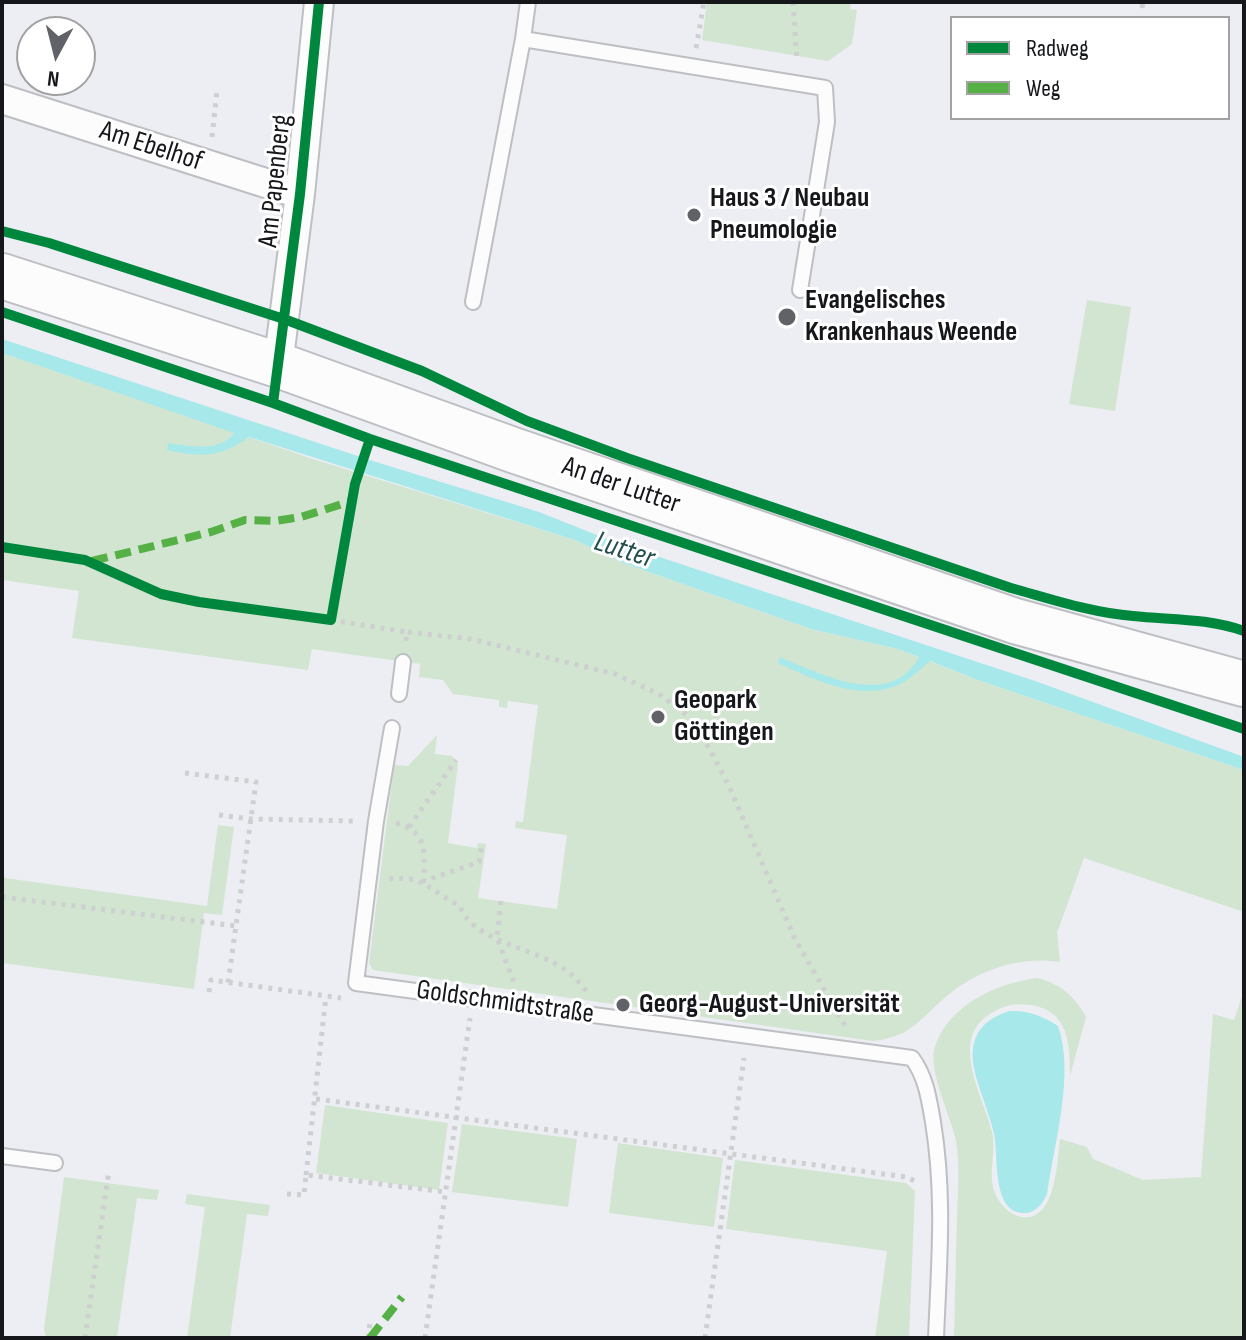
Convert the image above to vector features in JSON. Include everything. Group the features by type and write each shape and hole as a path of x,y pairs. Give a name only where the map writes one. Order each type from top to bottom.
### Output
{"main road":[{"name":"An der Lutter","path":"2,276 278,365 513,450 1015,621 1244,684"}],"street":[{"name":"Am Papenberg","path":"278,365 300,194 319,2"},
{"name":"Am Ebelhof","path":"2,99 300,194"}],"lane":[{"path":"473,302 528,2"},
{"path":"523,39 825,88 827,122 800,290"},
{"path":"399,694 403,662"},
{"name":"Goldschmidtstraße","path":"392,728 376,821 356,983 912,1058 922,1071 937,1145 942,1194 936,1338"},
{"path":"2,1156 55,1163"}],"path":[{"path":"693,68 704,2"},
{"path":"793,2 799,84"},
{"path":"210,166 217,91"},
{"path":"331,620 333,605"},
{"path":"317,618 407,632"},
{"path":"425,634 471,639 615,674 659,694 688,716 729,786 795,939 843,1020 850,1037 848,1049"},
{"path":"409,827 456,760"},
{"path":"185,773 256,782 228,983"},
{"path":"219,815 251,819 391,821 419,834 424,849 424,881"},
{"path":"424,881 479,862 482,844"},
{"path":"368,879 406,877 424,881 440,896 460,906 475,928 554,963 576,978 593,1002 593,1015"},
{"path":"2,897 236,926"},
{"path":"501,901 497,938 523,1005"},
{"path":"209,992 211,980 354,1000"},
{"path":"287,1194 304,1195 326,996"},
{"path":"425,1338 473,999"},
{"path":"705,1338 747,1035"},
{"path":"316,1099 906,1177 942,1194"},
{"path":"85,1338 109,1170"},
{"path":"306,1175 446,1192"},
{"path":"368,1338 370,1323"}],"green space":[{"path":"707,2 851,2 850,9 857,10 852,44 828,61 702,40"},
{"path":"1087,300 1131,307 1115,411 1069,404"},
{"name":"Geopark Göttingen","path":"2,353 313,459 575,540 626,564 811,629 898,649 975,679 1244,770 1244,912 1084,858 1057,933 1060,962 1028,961 981,974 953,991 903,1033 873,1041 373,970 369,963 394,765 408,766 437,735 435,754 452,756 458,764 448,843 477,848 478,843 486,844 478,898 557,909 567,835 515,828 516,821 523,822 538,705 508,701 507,708 499,707 499,700 453,694 443,680 419,677 420,664 312,649 308,670 72,638 79,591 2,580"},
{"path":"218,825 234,827 222,915 204,913 194,989 2,963 3,875 5,878 207,906"},
{"path":"1037,978 1053,983 1066,992 1086,1017 1070,1076 1065,1031 1053,1014 1044,1008 1009,1005 990,1014 978,1025 971,1038 972,1070 992,1132 993,1186 1005,1208 1021,1217 1033,1216 1048,1201 1056,1175 1060,1139 1087,1147 1093,1159 1143,1180 1201,1177 1213,1014 1234,1020 1244,990 1244,1333 1241,1338 954,1338 958,1159 956,1141 934,1067 935,1046 942,1031 963,1007 1006,985"},
{"path":"325,1105 448,1123 439,1190 316,1173"},
{"path":"462,1124 577,1139 568,1207 452,1192"},
{"path":"618,1143 723,1158 714,1227 609,1213"},
{"path":"735,1160 906,1183 915,1191 909,1338 875,1338 887,1251 726,1229"},
{"path":"64,1177 159,1190 157,1200 137,1198 117,1338 46,1338 44,1329"},
{"path":"187,1194 270,1205 268,1216 247,1214 230,1338 187,1338 205,1207 185,1204"}],"water":[{"name":"Lutter","path":"2,339 539,512 617,543 1038,682 1244,757 1244,770 930,661 904,682 885,689 853,690 821,682 778,663 780,657 834,678 873,685 891,682 907,673 919,657 898,649 811,629 626,564 575,540 249,437 229,449 210,454 167,450 168,443 213,446 234,433 2,353"},
{"path":"1009,1011 1035,1014 1047,1019 1058,1026 1063,1045 1062,1109 1047,1194 1039,1207 1025,1213 1014,1211 1002,1194 994,1134 973,1058 974,1043 983,1027"}],"marked path":[{"path":"92,561 211,532 245,520 275,521 301,517 352,501"},
{"path":"370,1338 402,1297"}],"cycle path":[{"path":"273,403 300,194 319,2"},
{"path":"2,231 49,243 284,319 422,371 527,421 1011,588 1102,612 1203,622 1244,631"},
{"path":"2,312 370,439 1244,729"},
{"path":"2,547 85,560 161,594 331,620 355,484 370,439"}],"place":[{"name":"Haus 3 / Neubau Pneumologie","path":"694,215"},
{"name":"Evangelisches Krankenhaus Weende","path":"787,317"},
{"name":"Geopark Göttingen","path":"658,717"},
{"name":"Georg-August-Universität","path":"623,1005"}]}
